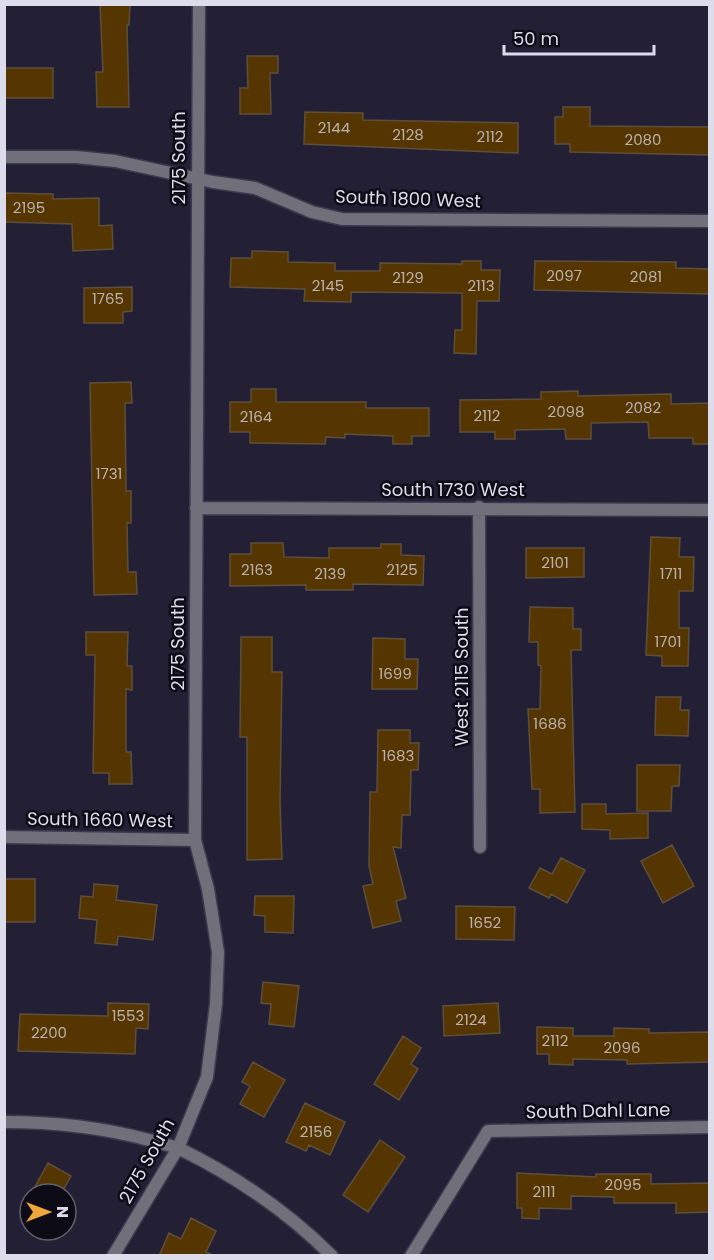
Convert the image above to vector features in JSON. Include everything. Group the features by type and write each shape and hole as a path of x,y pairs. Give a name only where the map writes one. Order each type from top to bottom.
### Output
{"street":[{"name":"2175 South","path":"113,1256 178,1149 207,1077 216,1004 218,952 208,888 195,840 199,4"},
{"name":"South 1800 West","path":"4,158 76,157 116,161 197,179 255,188 312,212 342,219 710,221"},
{"name":"South 1730 West","path":"196,508 479,507 710,510"},
{"name":"West 2115 South","path":"479,507 480,847"},
{"name":"South 1660 West","path":"4,837 195,840"},
{"path":"4,1122 45,1122 117,1131 178,1149 260,1194 299,1222 332,1256"},
{"name":"South Dahl Lane","path":"411,1256 488,1131 710,1127"}],"building":[{"path":"100,4 130,4 129,25 127,25 129,107 97,107 96,72 103,72"},
{"path":"247,56 278,56 278,73 270,73 271,114 240,114 240,88 248,88"},
{"path":"4,68 53,68 53,98 4,98"},
{"path":"563,107 590,107 590,126 710,127 710,155 570,152 570,144 555,144 555,117 563,117"},
{"path":"305,112 363,113 363,120 518,123 518,153 304,144"},
{"path":"4,193 53,194 53,199 99,198 99,226 112,225 113,249 73,251 72,224 4,222"},
{"path":"252,251 288,252 288,262 335,263 335,271 380,271 380,263 462,264 462,261 481,261 481,270 500,270 499,301 477,301 476,354 454,353 455,330 462,330 462,293 351,292 351,302 304,301 305,289 230,287 231,258 252,258"},
{"path":"535,261 676,262 676,268 710,269 710,294 534,290"},
{"path":"132,287 132,311 123,312 123,323 84,323 84,288"},
{"path":"131,382 132,403 125,403 126,491 131,491 131,523 127,523 128,572 136,572 137,594 94,595 90,383"},
{"path":"251,389 276,389 276,402 366,402 366,408 429,408 429,436 412,436 412,444 393,444 393,436 345,434 345,438 326,437 325,444 250,443 250,432 230,432 230,402 251,402"},
{"path":"578,391 578,396 671,394 671,404 710,403 710,444 693,444 693,438 649,438 648,422 591,423 591,439 566,439 565,429 515,430 515,439 495,439 495,432 460,432 460,400 541,399 541,392"},
{"path":"651,537 680,538 679,557 694,557 693,591 679,591 679,628 689,628 688,666 662,666 662,656 646,655"},
{"path":"251,543 283,543 284,557 329,558 329,548 381,548 381,544 401,544 401,555 424,556 423,585 353,584 353,590 306,590 306,585 230,586 230,554 251,554"},
{"path":"526,548 584,548 584,577 526,578"},
{"path":"530,607 573,608 573,629 581,629 581,650 571,650 575,812 540,813 540,789 532,789 528,709 540,709 541,666 538,665 538,642 529,642"},
{"path":"86,632 128,632 127,666 132,666 132,690 126,689 126,752 131,752 132,784 109,784 109,773 93,773 95,655 86,655"},
{"path":"241,637 272,637 272,672 282,672 280,803 282,859 247,860 247,737 240,737"},
{"path":"373,638 405,639 405,659 418,659 417,689 372,689"},
{"path":"656,697 681,697 680,710 689,710 688,736 655,735"},
{"path":"378,730 410,730 410,743 419,743 418,770 411,770 410,815 402,815 401,848 393,847 406,898 396,901 401,921 373,928 363,886 373,884 369,866 370,792 377,792"},
{"path":"637,765 680,765 679,786 672,786 671,811 637,811"},
{"path":"582,804 606,804 606,814 648,813 648,838 610,839 610,830 582,829"},
{"path":"672,845 694,886 663,903 641,861"},
{"path":"561,858 585,870 567,903 551,894 549,898 529,888 540,868 552,874"},
{"path":"4,879 35,879 35,922 4,922"},
{"path":"94,884 118,886 116,900 157,905 153,940 118,936 117,945 95,943 97,920 79,918 81,896 93,897"},
{"path":"255,896 294,896 293,933 265,932 265,916 254,915"},
{"path":"456,906 515,907 514,940 456,939"},
{"path":"263,982 299,986 294,1027 269,1024 271,1004 261,1003"},
{"path":"108,1003 149,1004 148,1029 136,1028 135,1054 18,1051 20,1014 108,1016"},
{"path":"498,1003 500,1033 444,1036 443,1006"},
{"path":"537,1027 573,1028 573,1036 614,1036 614,1028 649,1029 649,1033 709,1032 710,1062 627,1064 627,1060 573,1059 573,1065 549,1064 549,1054 537,1054"},
{"path":"403,1036 421,1048 411,1064 418,1069 399,1100 374,1084"},
{"path":"253,1062 285,1080 264,1117 240,1104 250,1086 242,1082"},
{"path":"305,1103 345,1122 330,1155 309,1145 306,1151 286,1142"},
{"path":"380,1140 405,1157 368,1212 343,1195"},
{"path":"48,1163 71,1176 68,1182 38,1182"},
{"path":"517,1173 596,1177 596,1174 651,1174 651,1184 710,1183 710,1212 676,1213 676,1203 614,1203 614,1197 571,1196 571,1209 539,1208 539,1219 522,1218 522,1208 517,1208"},
{"path":"191,1218 216,1231 206,1252 214,1256 159,1256 169,1233 181,1239"}]}
